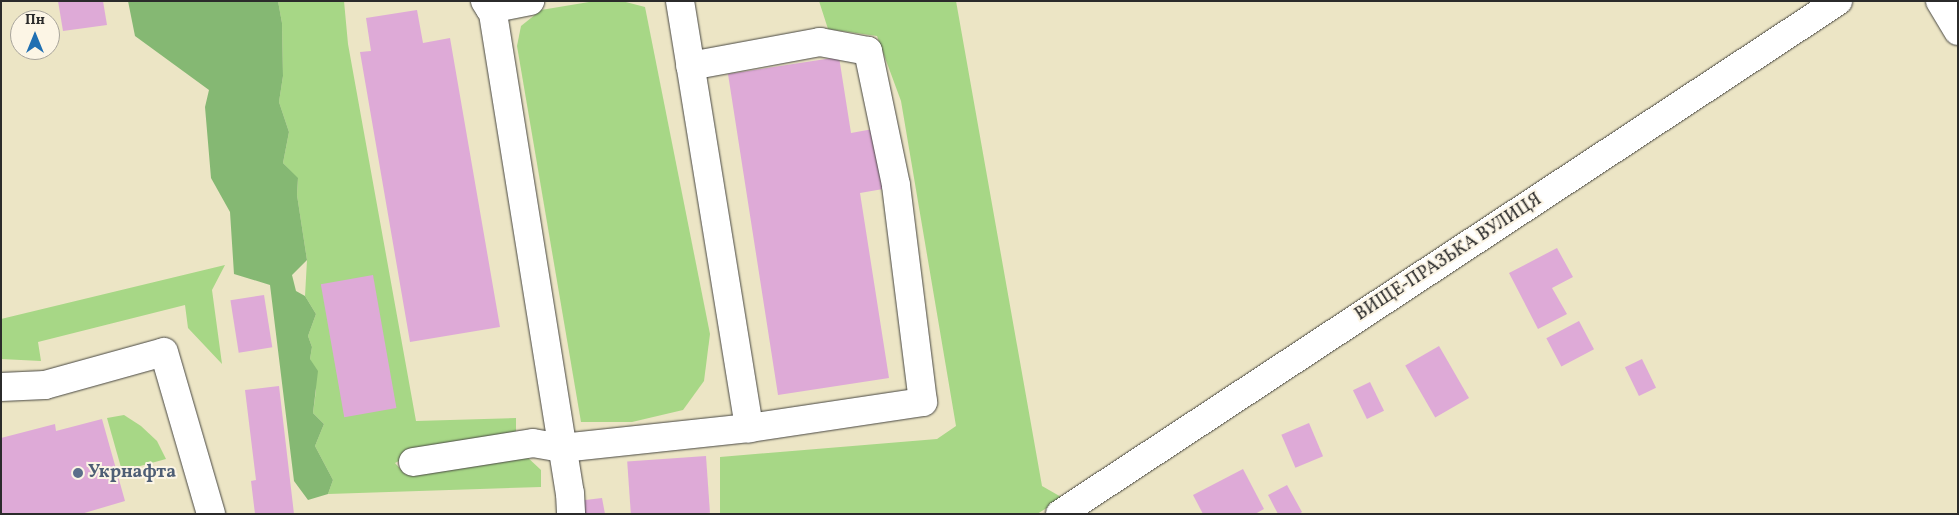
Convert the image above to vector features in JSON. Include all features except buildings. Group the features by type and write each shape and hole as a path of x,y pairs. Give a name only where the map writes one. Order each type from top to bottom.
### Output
{"street":[{"path":"530,1 489,4 562,448 571,514"},
{"path":"680,1 750,428"},
{"name":"ВИЩЕ-ПРАЗЬКА ВУЛИЦЯ","path":"1060,514 1838,1"},
{"path":"1940,1 1958,31"},
{"path":"413,462 533,443 562,448 750,428 924,402 896,185 868,51 820,42 690,66"},
{"path":"1,387 45,385 164,352 211,514"}],"green space":[{"path":"128,1 278,1 282,23 283,76 279,102 289,132 283,163 298,178 297,195 307,260 292,275 296,291 305,296 316,314 308,336 312,347 310,359 318,371 313,413 324,424 315,446 333,480 328,494 308,500 294,481 270,285 234,274 230,212 211,178 205,107 209,90 135,36"},
{"path":"278,1 344,1 348,44 416,421 516,418 516,434 422,449 395,463 406,475 525,455 541,470 541,487 328,494 333,480 315,446 324,424 313,413 316,390 310,359 312,347 308,336 316,314 305,296 307,260 297,195 298,179 283,163 289,132 279,102 283,76 282,23"},
{"path":"595,1 622,1 645,7 710,334 704,381 683,410 632,422 581,422 517,46 521,26 541,10"},
{"path":"819,1 956,1 1042,486 1063,498 1037,514 720,514 720,457 937,439 956,426 901,101 877,36 828,29"},
{"path":"225,265 212,290 222,364 188,328 185,305 38,342 41,361 1,359 1,319"},
{"path":"124,415 141,426 157,441 166,459 122,471 107,418"}],"place":[{"name":"Укрнафта","path":"78,473"}]}
